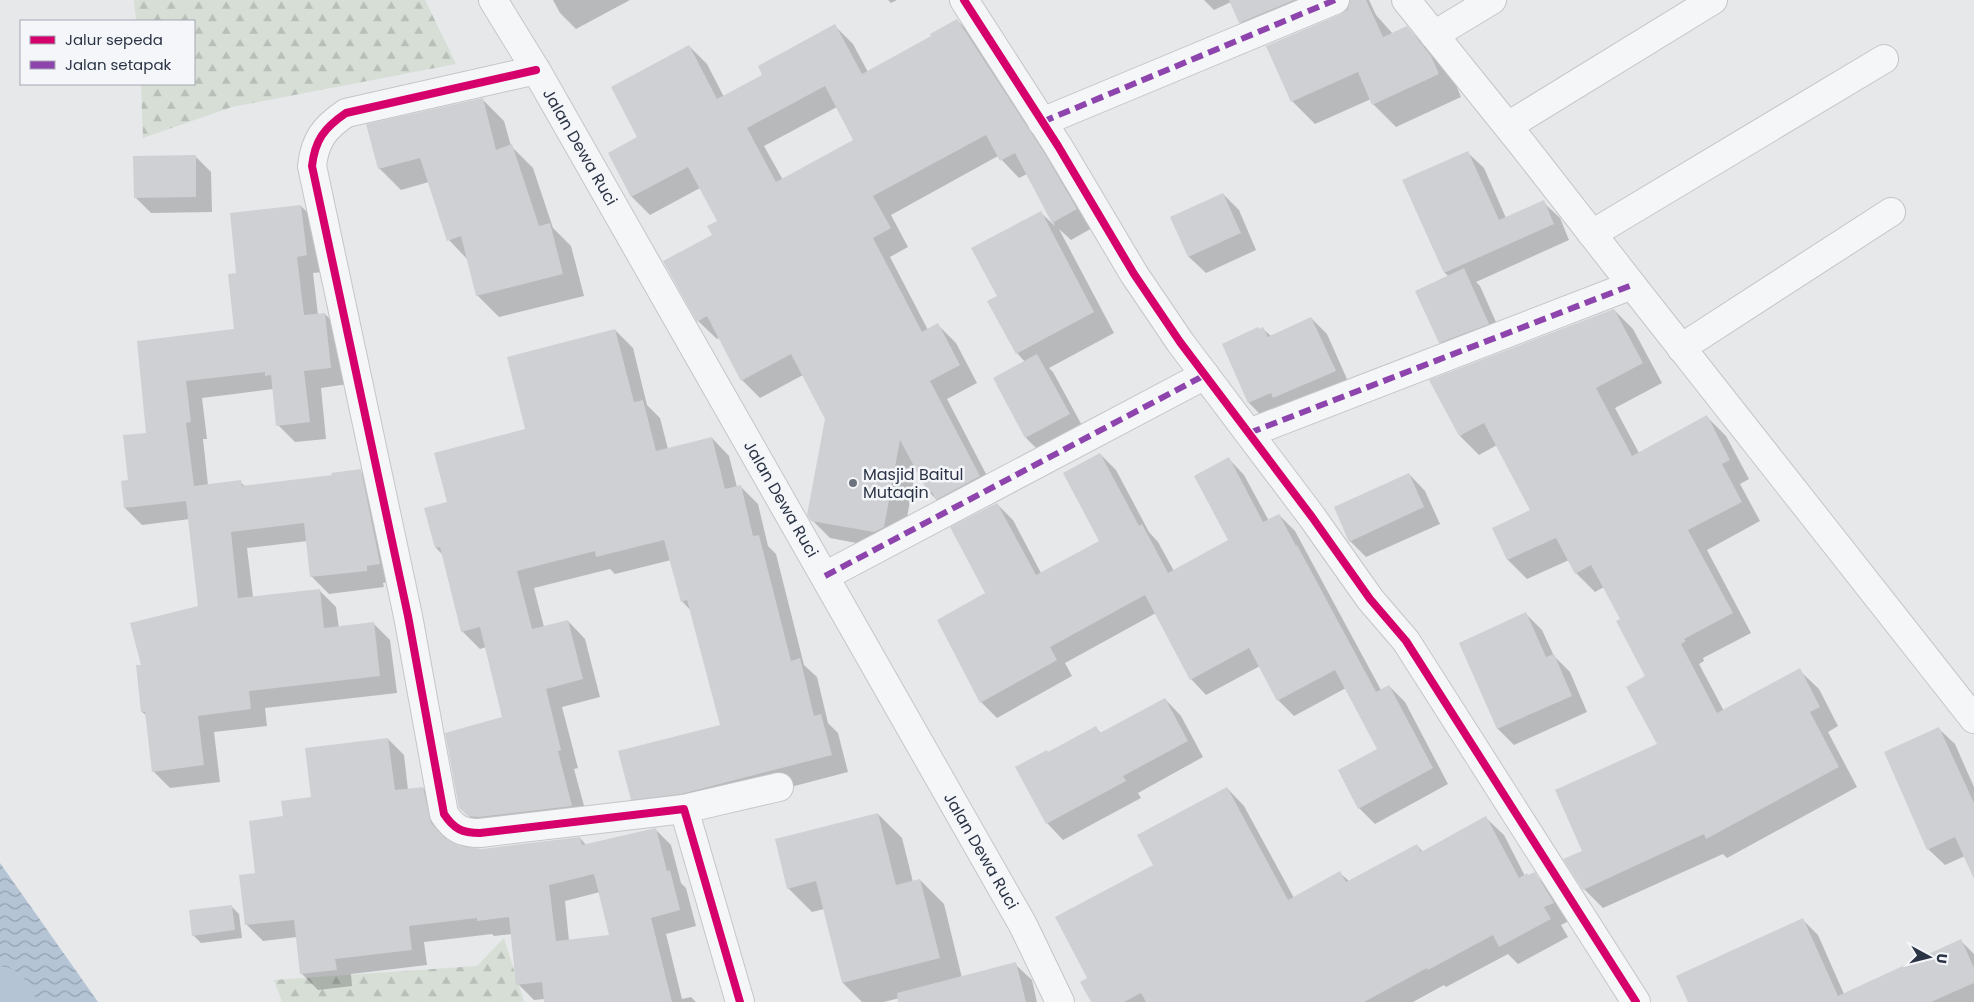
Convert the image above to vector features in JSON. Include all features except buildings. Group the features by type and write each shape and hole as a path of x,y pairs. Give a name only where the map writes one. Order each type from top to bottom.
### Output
{"street":[{"name":"Jalan Dewa Ruci","path":"492,0 536,70 1023,925 1060,1002"},
{"path":"964,0 1042,122 1134,274 1180,342 1370,599 1406,641 1636,1002"},
{"path":"1042,122 1335,0"},
{"path":"1406,0 1508,126 1974,719"},
{"path":"1434,35 1492,0"},
{"path":"1508,126 1713,0"},
{"path":"1592,234 1884,59"},
{"path":"536,70 346,113 323,132 314,151 312,166 408,616 444,814 451,825 461,830 480,833 684,809 779,786"},
{"path":"1681,348 1891,212"},
{"path":"1249,433 1632,285"},
{"path":"825,576 1205,375"},
{"path":"684,809 740,1002"}],"green space":[{"path":"134,0 425,0 456,64 232,107 143,138 141,85 195,85 195,20 136,20"},
{"path":"504,938 524,1002 282,1002 274,980 477,966"}],"water":[{"path":"0,863 98,1002 15,1002 0,981"}],"waterway":[{"path":"0,996 6,1002"}],"marked path":[{"path":"1042,122 1335,0"},
{"path":"1249,433 1632,285"},
{"path":"825,576 1205,375"}],"cycle path":[{"path":"964,0 1058,146 1134,274 1180,342 1312,517 1370,599 1406,641 1636,1002"},
{"path":"536,70 346,113 322,135 313,157 312,166 408,616 444,814 455,827 463,831 480,833 684,809 740,1002"}],"place":[{"name":"Masjid Baitul Mutaqin","path":"853,483"}]}
